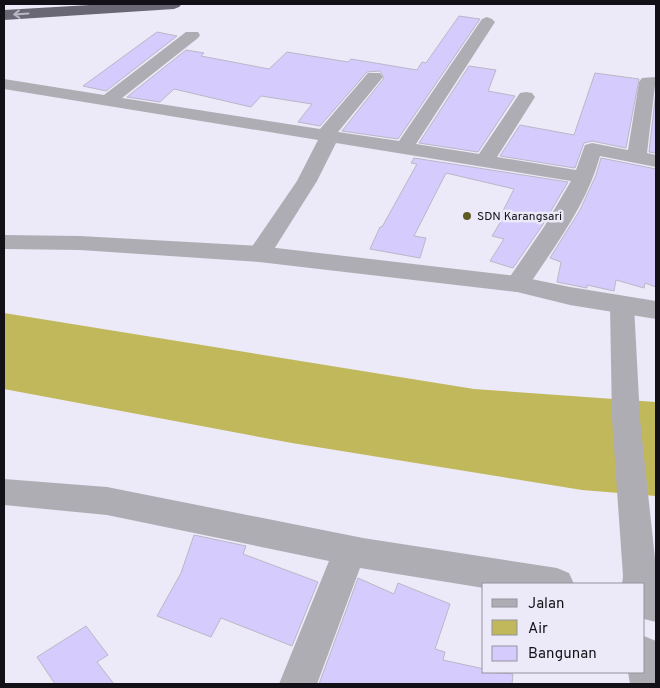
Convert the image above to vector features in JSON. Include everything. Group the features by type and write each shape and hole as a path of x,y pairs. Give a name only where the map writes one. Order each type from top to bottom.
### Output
{"highway":[{"path":"4,15 174,4"}],"street":[{"path":"404,148 487,22"},
{"path":"107,101 192,35"},
{"path":"259,254 308,181 327,136 374,77"},
{"path":"517,284 555,227 584,177 592,149 647,160 647,84 648,82 656,82"},
{"path":"4,84 584,177"},
{"path":"485,161 526,97"},
{"path":"4,242 80,243 259,254 517,284 570,296 623,318 656,310"},
{"path":"623,318 626,419 644,583"},
{"path":"4,492 107,501 350,550 551,583"},
{"path":"298,684 350,550"},
{"path":"645,660 649,684"}],"water":[{"path":"4,313 474,389 656,402 656,496 582,490 292,443 4,389"}],"building":[{"path":"459,16 480,19 398,139 342,131 384,78 380,71 367,72 320,126 298,122 312,104 261,96 251,107 174,89 160,102 127,97 186,50 204,53 201,56 269,69 287,52 348,62 351,59 417,70 422,62 426,63"},
{"path":"157,32 177,36 106,91 83,86"},
{"path":"469,66 496,70 488,91 515,96 478,152 419,143"},
{"path":"595,73 639,79 626,148 592,141 584,143 575,168 500,156 520,125 574,135"},
{"path":"656,91 656,153 649,152"},
{"path":"414,158 568,182 542,226 513,268 490,261 504,239 492,236 503,218 500,217 514,189 446,173 414,236 426,238 420,258 370,249 380,227 382,227 417,164 411,163"},
{"path":"601,158 656,169 656,287 645,283 644,288 616,280 614,291 587,285 587,288 557,282 561,262 550,258 580,210 596,175"},
{"path":"194,535 246,546 243,554 318,582 292,646 221,618 211,637 157,616 181,573"},
{"path":"358,578 394,594 398,583 450,604 435,649 445,652 443,660 482,669 482,673 513,674 512,684 319,684"},
{"path":"86,626 108,655 97,662 114,684 55,684 37,657"}],"place":[{"name":"SDN Karangsari","path":"467,216"}]}
